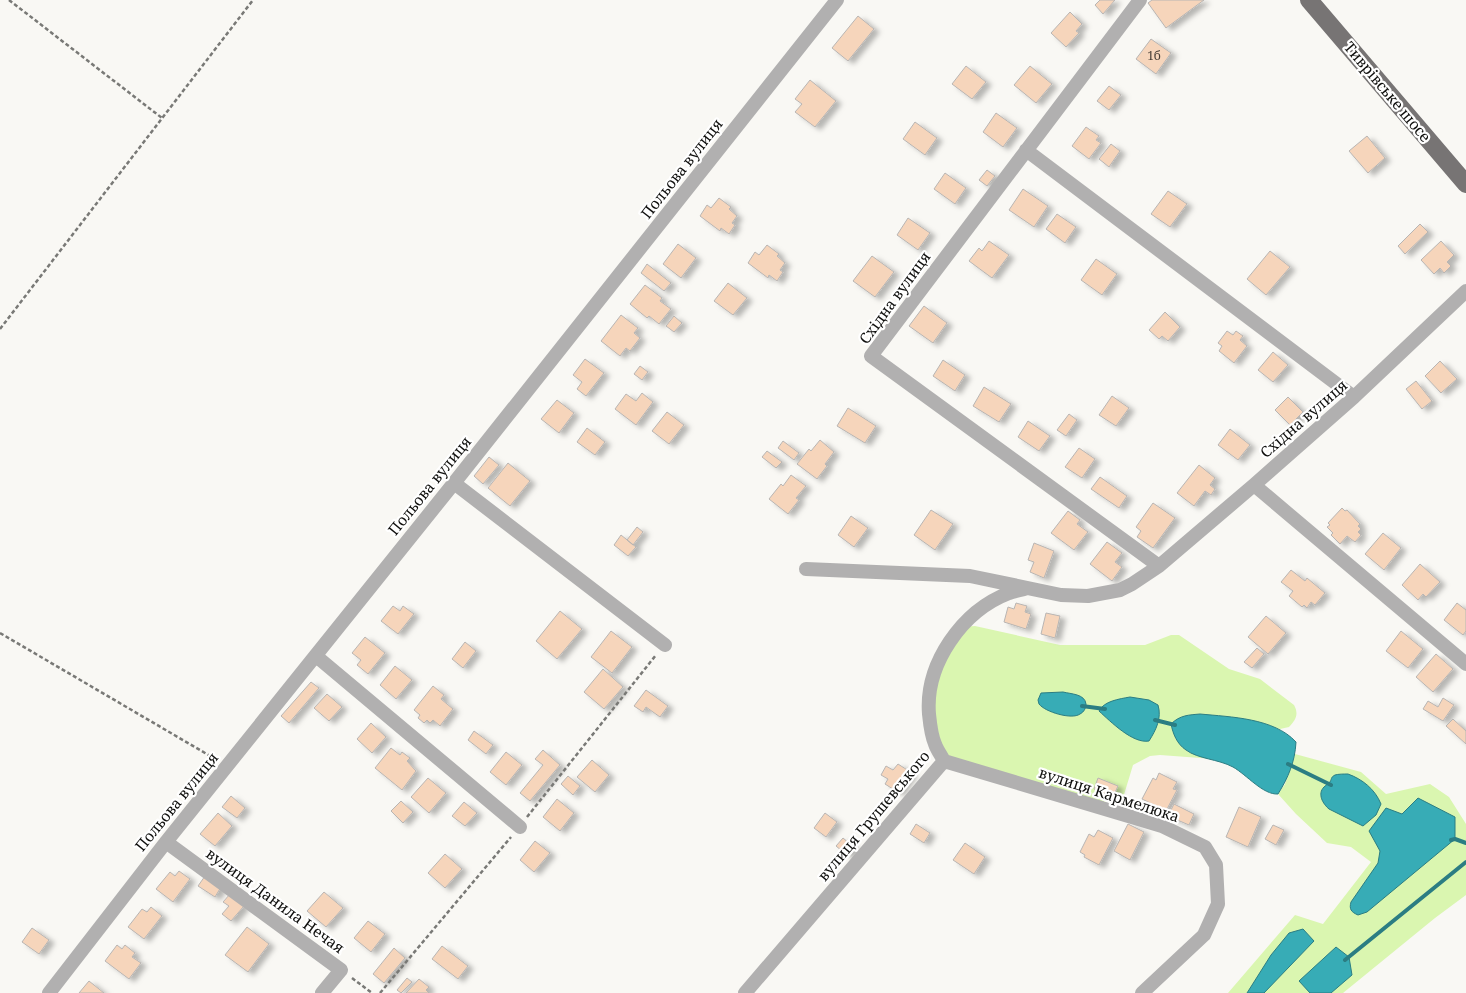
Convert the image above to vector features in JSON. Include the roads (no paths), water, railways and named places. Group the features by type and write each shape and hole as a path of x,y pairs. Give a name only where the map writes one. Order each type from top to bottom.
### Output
{"main road":[{"name":"Тиврівське шосе","path":"1309,0 1466,184"}],"street":[{"name":"Польова вулиця","path":"49,993 166,842 837,0"},
{"name":"Східна вулиця","path":"1140,0 871,356 1158,566"},
{"path":"1026,150 1354,397"},
{"name":"Східна вулиця","path":"806,569 970,576 1061,595 1088,596 1109,593 1132,584 1158,566 1254,485 1354,397 1466,291"},
{"path":"454,483 665,645"},
{"path":"1254,485 1466,664"},
{"name":"вулиця Грушевського","path":"745,993 944,761 934,744 930,727 931,684 938,662 962,627 980,611 1008,594 1028,588"},
{"path":"316,656 520,826"},
{"name":"вулиця Кармелюка","path":"944,761 1162,826 1205,847 1216,865 1218,904 1204,936 1142,993"},
{"name":"вулиця Данила Нечая","path":"166,842 341,970 322,993"}],"water":[{"path":"1063,692 1083,698 1086,704 1083,712 1076,716 1065,716 1047,710 1039,704 1038,700 1041,693"},
{"path":"1130,697 1149,700 1158,705 1158,724 1149,741 1129,736 1099,711 1108,703"},
{"path":"1200,714 1264,723 1287,734 1296,742 1290,770 1278,794 1261,788 1233,767 1191,753 1180,745 1174,735 1171,724 1181,717"},
{"path":"1348,774 1368,785 1381,804 1376,815 1363,826 1329,809 1321,796 1322,790 1333,776"},
{"path":"1418,798 1455,817 1455,839 1367,912 1356,914 1350,908 1351,902 1378,863 1380,851 1369,831 1386,808 1402,814"},
{"path":"1303,929 1314,941 1264,993 1247,993 1271,955 1289,933"},
{"path":"1336,947 1349,957 1352,975 1331,993 1310,993 1299,981"}],"waterway":[{"path":"1082,706 1105,709"},
{"path":"1155,720 1175,725"},
{"path":"1288,764 1331,785"},
{"path":"1451,840 1455,839 1466,843"},
{"path":"1345,960 1466,862"}]}
